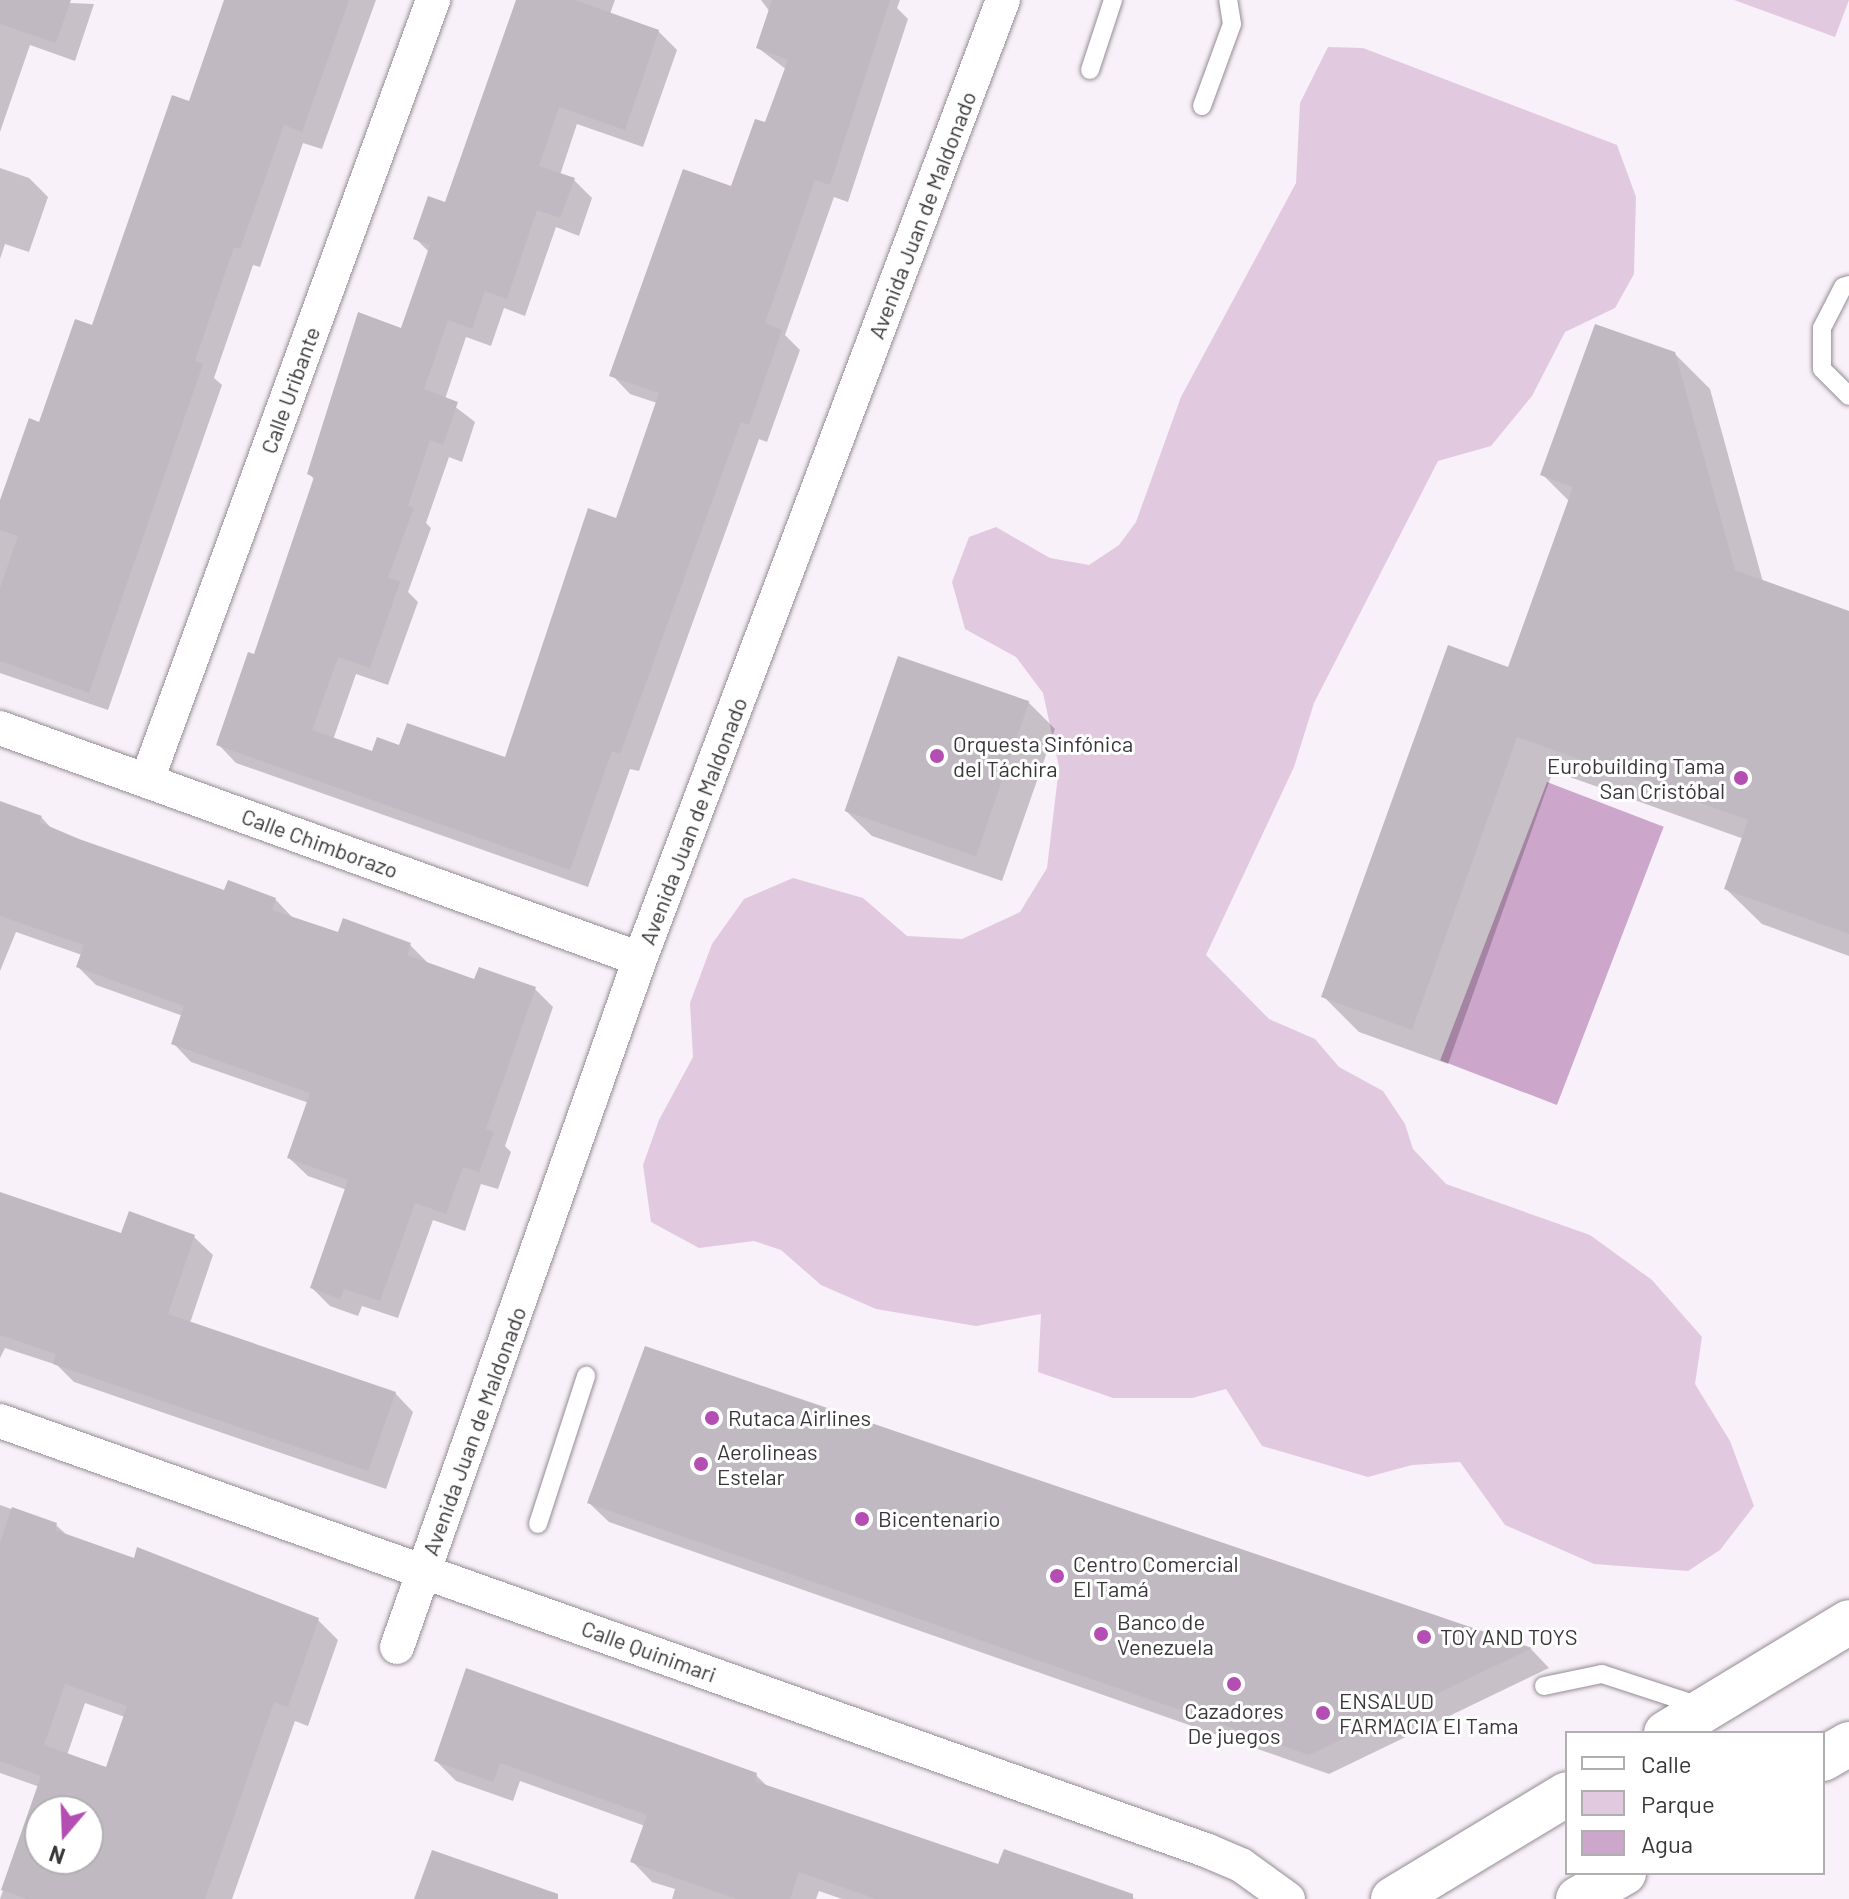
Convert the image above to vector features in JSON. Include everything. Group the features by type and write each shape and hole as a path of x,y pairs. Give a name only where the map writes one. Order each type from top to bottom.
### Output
{"main road":[{"path":"1669,1731 1849,1622"},
{"path":"1825,1758 1849,1744"},
{"path":"1393,1899 1565,1795"},
{"path":"1578,1899 1620,1875"}],"street":[{"name":"Calle Uribante","path":"147,780 433,0"},
{"name":"Avenida Juan de Maldonado","path":"397,1647 640,959 1003,0"},
{"name":"Calle Chimborazo","path":"0,728 640,959"},
{"name":"Calle Quinimari","path":"0,1421 1208,1851 1241,1865 1288,1899"}],"lane":[{"path":"1090,70 1113,0"},
{"path":"1202,106 1232,24 1228,0"},
{"path":"1849,285 1843,287 1822,328 1822,369 1849,396"},
{"path":"538,1524 586,1376"},
{"path":"1544,1686 1602,1674 1706,1708"}],"green space":[{"path":"1734,0 1849,0 1835,37"},
{"path":"1328,47 1363,48 1617,145 1636,197 1634,274 1615,308 1565,332 1532,396 1491,446 1438,461 1314,703 1294,767 1206,955 1269,1019 1315,1039 1339,1067 1383,1091 1405,1124 1413,1149 1446,1184 1590,1235 1652,1280 1702,1337 1695,1384 1730,1441 1754,1506 1720,1550 1688,1571 1594,1564 1505,1525 1460,1462 1412,1465 1368,1477 1262,1446 1226,1389 1192,1398 1113,1398 1038,1372 1041,1314 976,1326 876,1309 821,1285 781,1250 754,1241 699,1248 651,1222 643,1165 659,1120 693,1057 690,1003 712,944 744,899 793,878 863,898 907,936 962,939 1020,912 1047,868 1059,767 1043,693 1016,657 965,629 952,582 969,537 996,527 1050,558 1089,565 1119,545 1136,522 1181,397 1296,183 1300,103"}],"water":[{"path":"1547,782 1664,827 1557,1105 1440,1060"}],"building":[{"path":"0,0 71,0 56,43 0,24"},
{"path":"224,0 349,0 302,132 284,125 240,249 234,247 195,361 203,364 89,693 0,661 0,588 18,536 0,530 0,500 29,418 39,422 75,319 92,325 172,95 189,101"},
{"path":"516,0 575,0 659,30 625,130 559,107 539,166 575,178 560,218 537,210 507,299 485,291 472,329 448,320 424,389 458,402 443,445 430,440 408,506 414,508 388,577 400,582 370,668 338,657 312,730 372,751 377,737 399,745 407,723 505,757 588,508 616,518 659,393 609,376 683,169 731,186 755,119 765,122 788,60 756,48 772,0 890,0 830,185 815,180 765,323 782,330 749,425 741,422 620,754 612,751 570,870 216,745 248,652 254,654 314,477 307,474 358,312 401,328 430,245 413,239 428,196 445,202"},
{"name":"Eurobuilding Tama San Cristóbal","path":"1595,324 1675,352 1735,570 1849,611 1849,934 1724,889 1748,820 1517,737 1412,1030 1321,997 1448,645 1508,667 1573,487 1540,475"},
{"name":"Orquesta Sinfónica del Táchira","path":"898,656 1029,701 976,856 845,811"},
{"path":"0,801 42,816 39,822 79,839 224,890 228,880 276,898 272,910 338,932 343,918 411,943 407,955 474,979 479,967 536,987 486,1129 494,1132 479,1172 463,1167 446,1214 415,1203 380,1301 344,1289 340,1299 310,1288 348,1180 287,1158 310,1093 171,1044 184,1006 76,967 84,945 0,916"},
{"path":"0,1192 121,1233 129,1211 195,1235 168,1314 396,1392 368,1471 53,1364 56,1354 0,1335"},
{"name":"Centro Comercial El Tamá","path":"645,1346 1532,1648 1309,1755 587,1503"},
{"path":"12,1507 57,1523 55,1530 134,1558 137,1547 319,1618 288,1707 274,1702 205,1899 27,1899 1,1890 24,1824 24,1875 104,1875 104,1795 34,1795 41,1776 0,1761 0,1542","holes":["65,1684 127,1706 106,1767 44,1745"]},
{"path":"466,1668 757,1773 755,1781 998,1864 1004,1849 1133,1894 1133,1899 876,1899 799,1872 790,1899 737,1899 630,1862 647,1815 500,1763 493,1782 434,1761"},
{"path":"432,1850 558,1894 558,1899 414,1899"}],"place":[{"name":"Orquesta Sinfónica del Táchira","path":"937,756"},
{"name":"Eurobuilding Tama San Cristóbal","path":"1741,778"},
{"name":"Rutaca Airlines","path":"712,1418"},
{"name":"Aerolineas Estelar","path":"701,1464"},
{"name":"Bicentenario","path":"862,1519"},
{"name":"Centro Comercial El Tamá","path":"1057,1576"},
{"name":"Banco de Venezuela","path":"1101,1634"},
{"name":"TOY AND TOYS","path":"1424,1637"},
{"name":"Cazadores De juegos","path":"1234,1684"},
{"name":"ENSALUD FARMACIA El Tama","path":"1323,1713"}]}
